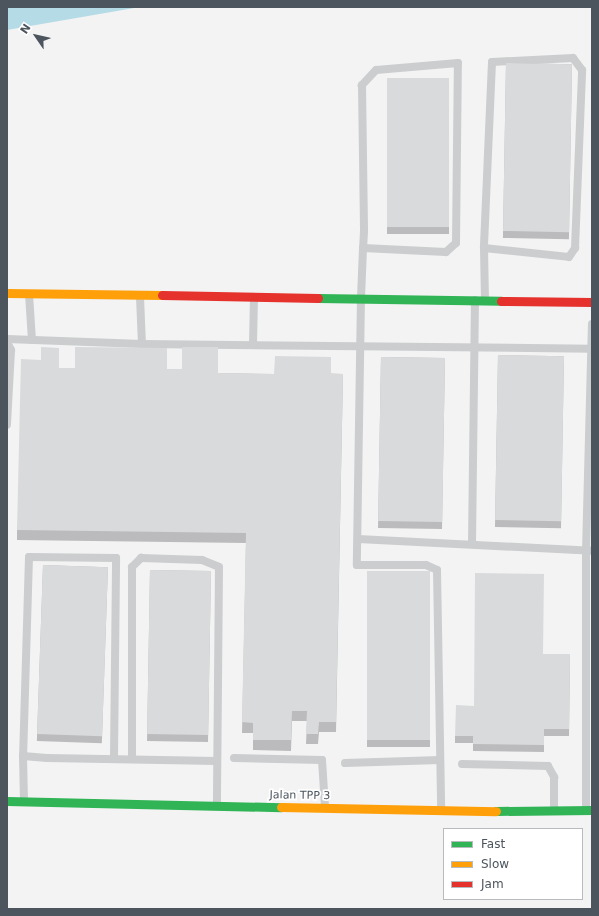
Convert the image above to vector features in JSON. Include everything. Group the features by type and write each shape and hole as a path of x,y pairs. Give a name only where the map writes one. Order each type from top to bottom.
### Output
{"street":[{"path":"7,293 254,295 592,302"},
{"name":"Jalan TPP 3","path":"7,801 325,809 589,810"}],"lane":[{"path":"472,544 475,348 484,248 492,62 573,58 582,70 575,248 569,256 484,248"},
{"path":"363,248 446,252 456,243 458,63 376,70 362,85 363,248 357,565 426,565 437,570 441,810"},
{"path":"29,293 32,340"},
{"path":"140,294 142,344"},
{"path":"253,344 254,295"},
{"path":"589,810 589,551 592,324"},
{"path":"7,339 142,344 360,345 592,349"},
{"path":"7,342 11,350 7,425"},
{"path":"358,539 589,551"},
{"path":"24,802 23,756 29,557 116,558 114,758"},
{"path":"132,759 132,567 141,558 202,560 219,567 217,806"},
{"path":"23,756 217,761"},
{"path":"234,758 322,760 325,809"},
{"path":"345,763 440,760"},
{"path":"462,764 548,766 554,777 554,810"}],"water":[{"path":"7,7 140,7 7,30"}],"building":[{"path":"506,63 572,64 569,232 503,231"},
{"path":"387,78 449,78 449,227 387,227"},
{"path":"41,347 59,348 59,368 75,368 75,347 167,348 167,369 182,369 182,347 218,347 218,373 274,374 275,356 331,357 331,373 343,374 336,722 319,722 318,734 306,734 307,711 292,711 291,740 253,740 253,723 242,722 246,533 17,530 21,359 41,360"},
{"path":"498,355 564,356 561,521 495,520"},
{"path":"381,357 445,358 442,522 378,521"},
{"path":"43,565 108,567 102,736 37,734"},
{"path":"150,570 211,571 208,735 147,734"},
{"path":"367,571 430,571 430,740 367,740"},
{"path":"475,573 544,574 543,654 570,654 569,729 544,729 544,745 473,744 473,736 455,736 456,705 474,706"}],"traffic: fast":[{"path":"318,298 501,301"},
{"path":"7,801 281,807"},
{"path":"496,811 592,810"}],"traffic: slow":[{"path":"7,293 162,295"},
{"path":"281,807 496,811"}],"traffic: jam":[{"path":"162,295 318,298"},
{"path":"501,301 592,302"}]}
